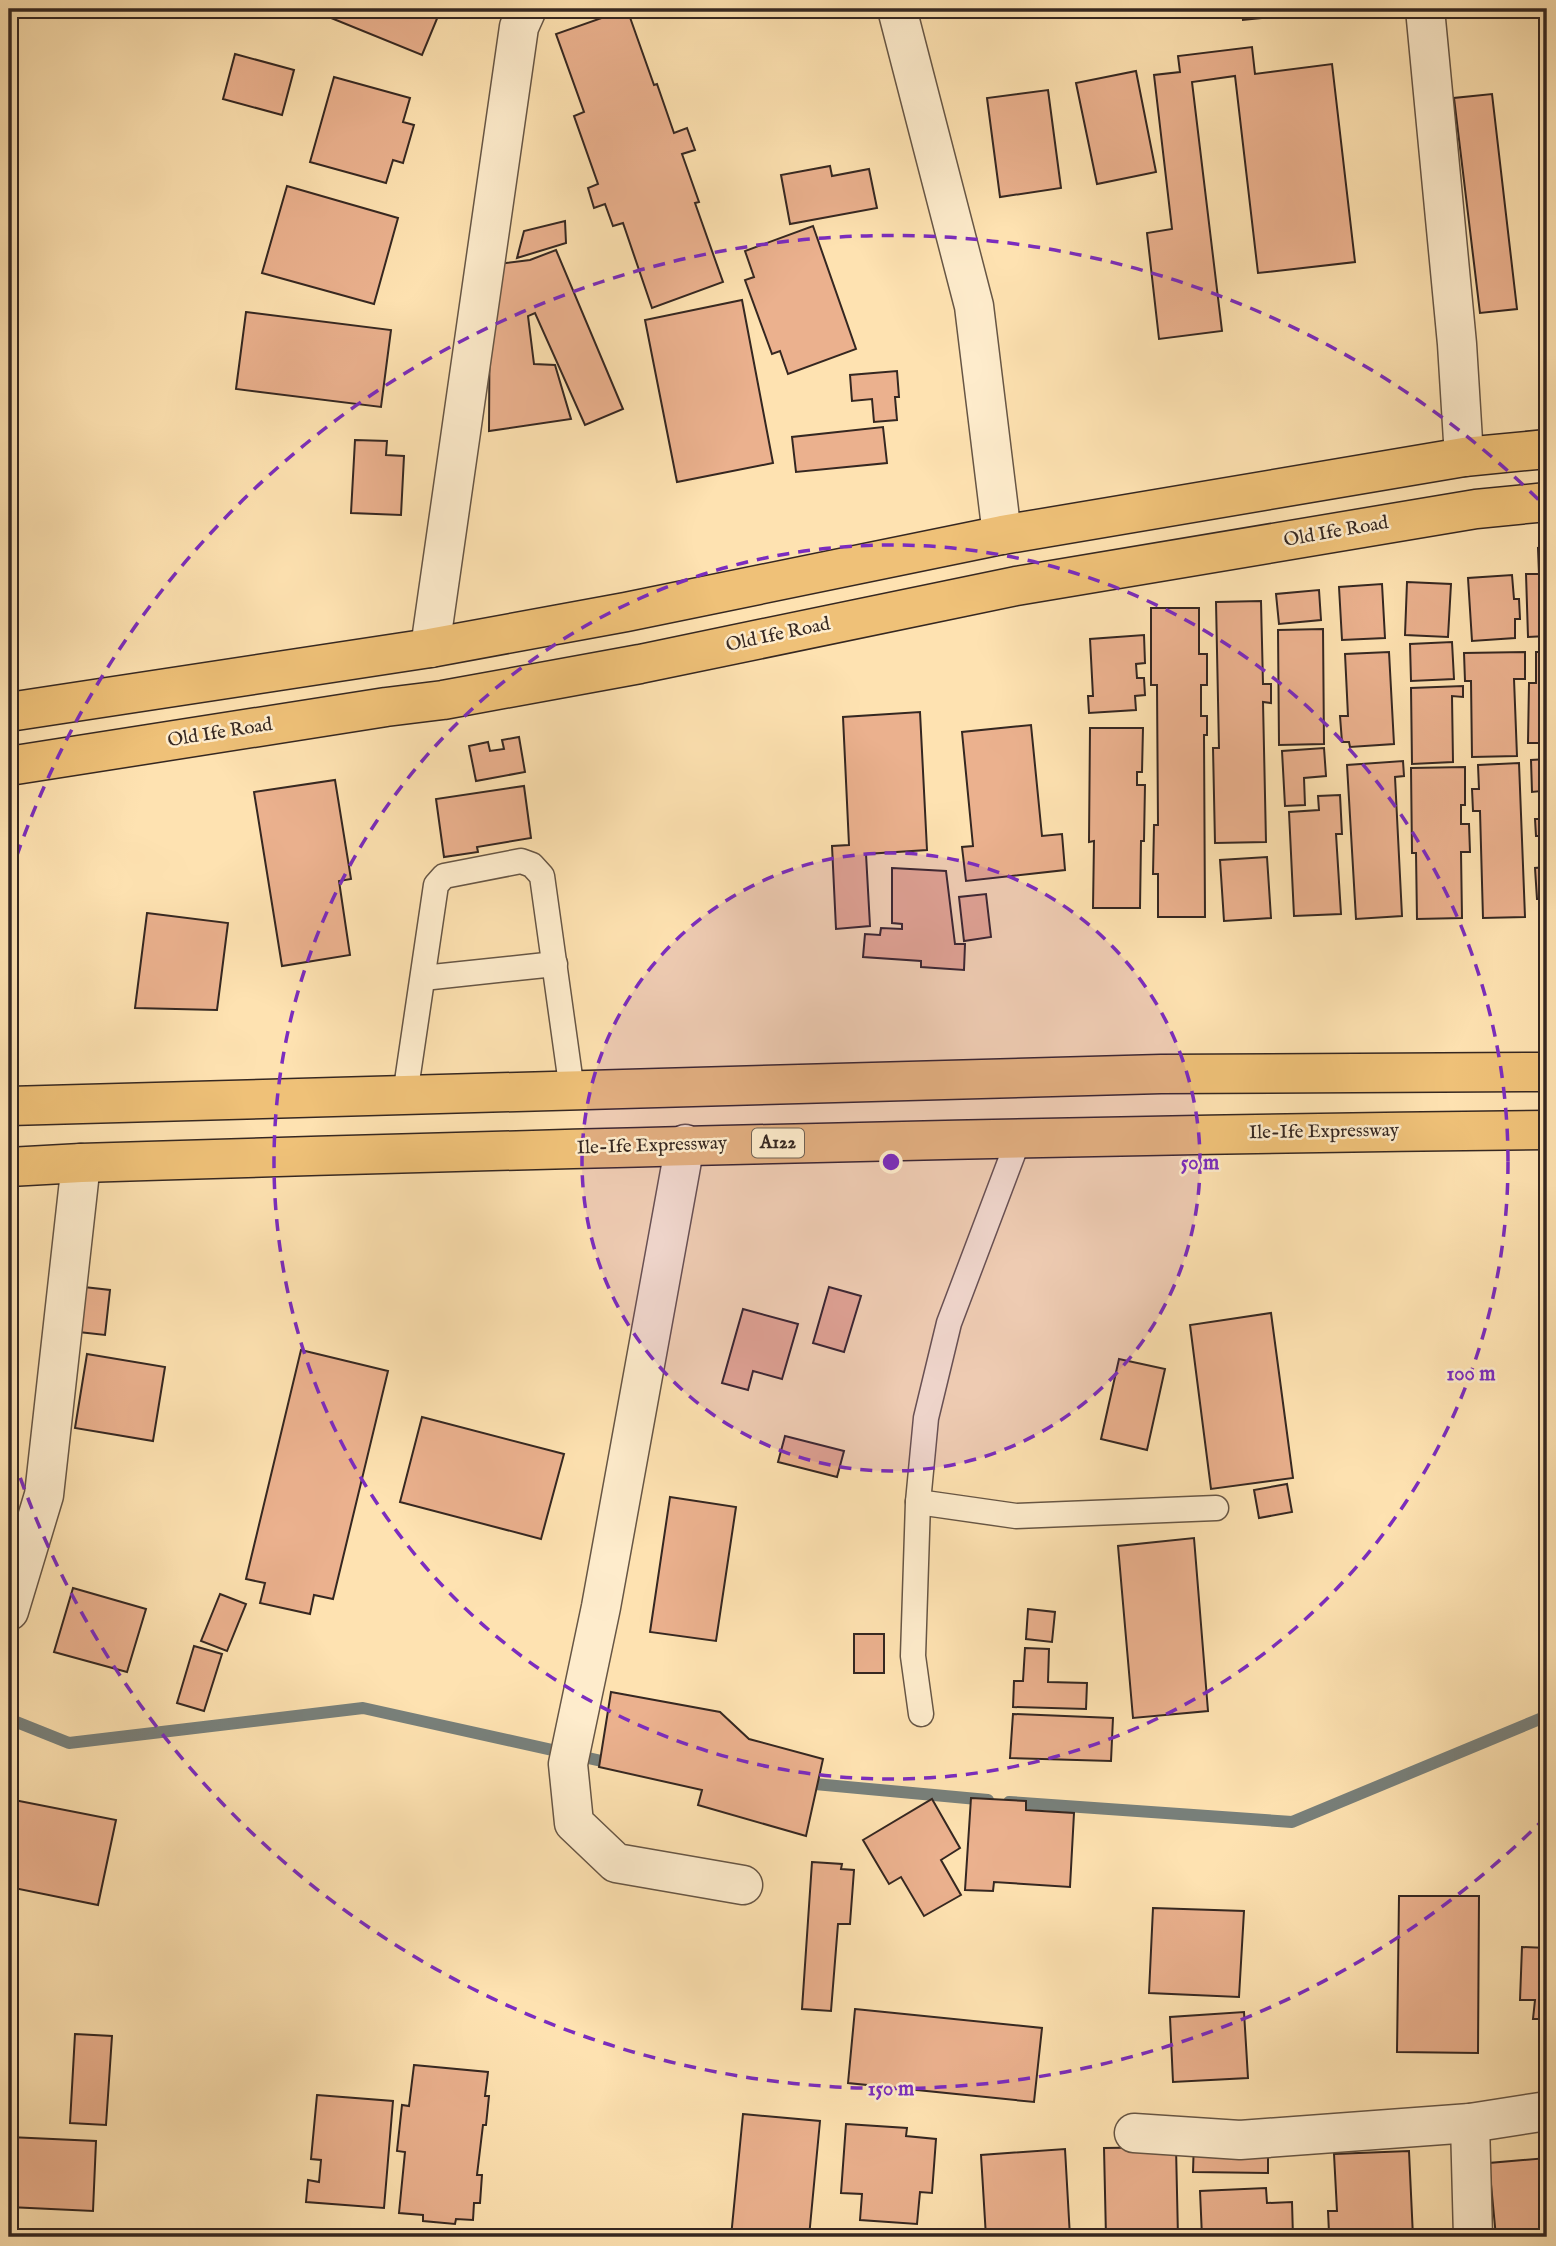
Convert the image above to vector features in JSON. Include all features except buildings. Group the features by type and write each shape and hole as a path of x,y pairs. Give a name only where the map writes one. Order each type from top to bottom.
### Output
{"main road":[{"path":"9,712 430,648 626,612 1002,535 1464,457 1547,449"},
{"name":"Old Ife Road","path":"9,766 443,700 640,664 1016,586 1476,509 1547,502"},
{"path":"9,1106 1161,1074 1547,1072"},
{"name":"Ile-Ife Expressway","path":"9,1167 685,1144 1547,1130"}],"street":[{"path":"430,648 519,27 527,9"},
{"path":"897,9 974,306 1002,535"},
{"path":"1425,9 1457,344 1464,457"},
{"path":"685,1144 601,1607 568,1764 574,1823 616,1863 743,1885"},
{"path":"9,1611 44,1495 81,1163"},
{"path":"1134,2133 1240,2140 1470,2123 1547,2111"},
{"path":"1470,2123 1473,2237"}],"lane":[{"path":"405,1095 434,892 444,876 521,861 533,865 542,876 572,1091"},
{"path":"423,978 555,964"},
{"path":"921,1714 913,1656 918,1502 926,1418 948,1323 1019,1138"},
{"path":"918,1502 1016,1516 1216,1508"}],"waterway":[{"path":"9,1719 69,1743 363,1708 615,1764"},
{"path":"1009,1802 1292,1822 1547,1716"},
{"path":"804,1783 988,1800"}]}
